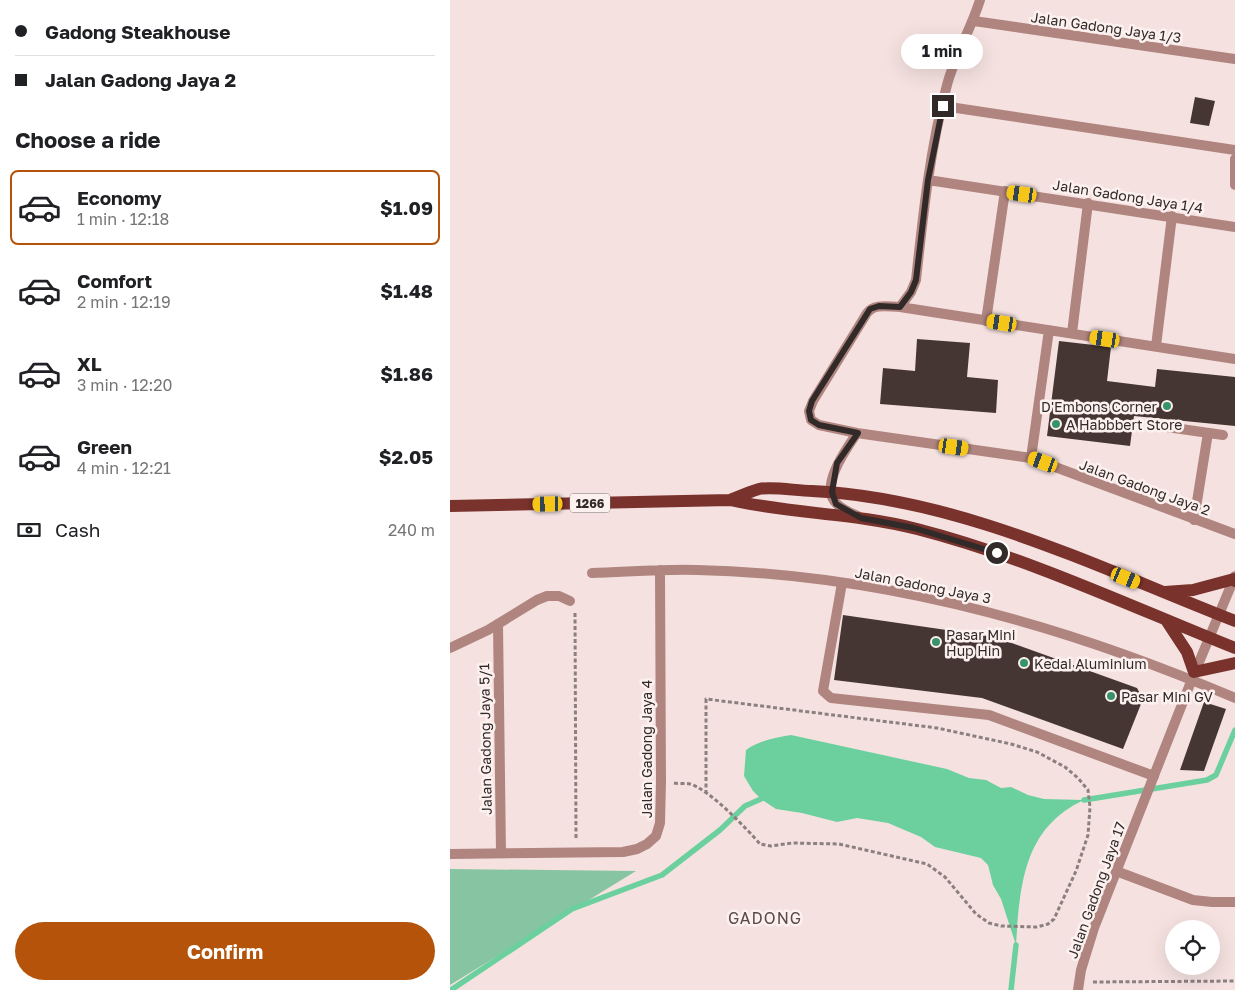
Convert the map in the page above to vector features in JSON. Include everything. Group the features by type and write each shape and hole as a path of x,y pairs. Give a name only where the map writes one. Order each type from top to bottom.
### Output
{"main road":[{"name":"1266","path":"730,500 761,489 832,492 879,499 958,517 1052,548 1235,621"},
{"name":"1266","path":"450,506 730,500 762,507 861,518 914,528 968,543 1044,571 1235,648"},
{"path":"1163,592 1193,590 1235,579"},
{"path":"1166,620 1187,652 1193,676 1235,663"}],"street":[{"path":"980,0 974,21 951,73 928,180 916,280 911,292 900,307 1235,359"},
{"name":"Jalan Gadong Jaya 1/3","path":"974,21 1235,59"},
{"path":"943,106 1235,150"},
{"path":"1235,159 1235,185"},
{"name":"Jalan Gadong Jaya 1/4","path":"928,180 1235,227"},
{"path":"986,321 1005,191"},
{"path":"1072,333 1088,203"},
{"path":"1156,346 1172,216"},
{"name":"Jalan Gadong Jaya 2","path":"900,307 879,306 870,309 812,401 809,411 811,420 819,425 858,433 1031,458 1235,534"},
{"path":"1031,458 1049,330"},
{"path":"1167,427 1223,435"},
{"path":"858,433 837,463 832,492 836,504 861,518"},
{"path":"1194,520 1208,433"},
{"name":"Jalan Gadong Jaya 3","path":"592,573 660,570 745,572 842,583 908,594 993,612 1070,636 1193,676 1235,698"},
{"name":"Jalan Gadong Jaya 4","path":"450,854 623,852 638,849 656,836 660,823 661,783 660,570"},
{"name":"Jalan Gadong Jaya 17","path":"1079,986 1094,928 1193,676 1235,579"},
{"path":"842,583 823,691 830,698 989,715 1153,779"},
{"path":"450,648 498,624 547,596 559,596 570,601"},
{"name":"Jalan Gadong Jaya 5/1","path":"498,624 501,853"},
{"path":"1116,872 1193,900 1235,902"}],"path":[{"path":"570,601 575,608 576,853"},
{"path":"661,783 690,784 706,792 760,844 771,846 792,843 839,844 927,864 945,877 976,914 1001,926 1037,927 1048,924 1054,919 1076,872 1088,835 1090,807 1088,790 1065,767 1037,752 1012,744 937,728 706,699 706,792"},
{"path":"1079,986 1235,982"}],"shaded area":[{"path":"791,735 947,769 969,778 986,780 1001,788 1011,787 1028,795 1044,799 1084,800 1064,812 1048,826 1037,843 1023,881 1016,945 1001,899 993,885 988,865 981,858 935,847 921,837 888,823 857,818 837,822 802,813 776,809 761,799 753,791 744,776 746,750 773,738"},
{"path":"450,869 636,871 450,985"}],"building":[{"path":"1195,97 1215,101 1209,126 1190,123"},
{"path":"917,339 970,343 967,377 998,380 996,413 880,404 883,368 915,371"},
{"path":"1059,341 1111,347 1107,381 1155,387 1157,369 1235,377 1235,426 1134,416 1130,446 1047,436"},
{"path":"843,615 995,637 1137,688 1143,699 1123,749 982,698 834,680"},
{"path":"1204,702 1226,709 1204,771 1180,770"}],"waterway":[{"path":"1084,800 1207,780 1216,775 1235,730"},
{"path":"451,990 572,909 662,875 720,830 745,806 761,799"},
{"path":"1011,990 1016,945"}],"place":[{"name":"D'Embons Corner","path":"1167,406"},
{"name":"A Habbbert Store","path":"1056,424"},
{"name":"Pasar Mini Hup Hin","path":"936,642"},
{"name":"Kedai Aluminium","path":"1024,663"},
{"name":"Pasar Mini GV","path":"1111,696"}],"district":[{"name":"GADONG","path":"765,918"}],"route":[{"path":"943,106 928,180 916,280 911,292 900,307 879,306 870,309 812,401 809,411 811,420 819,425 858,433 837,463 832,492 836,504 861,518 914,528 997,553"}]}
